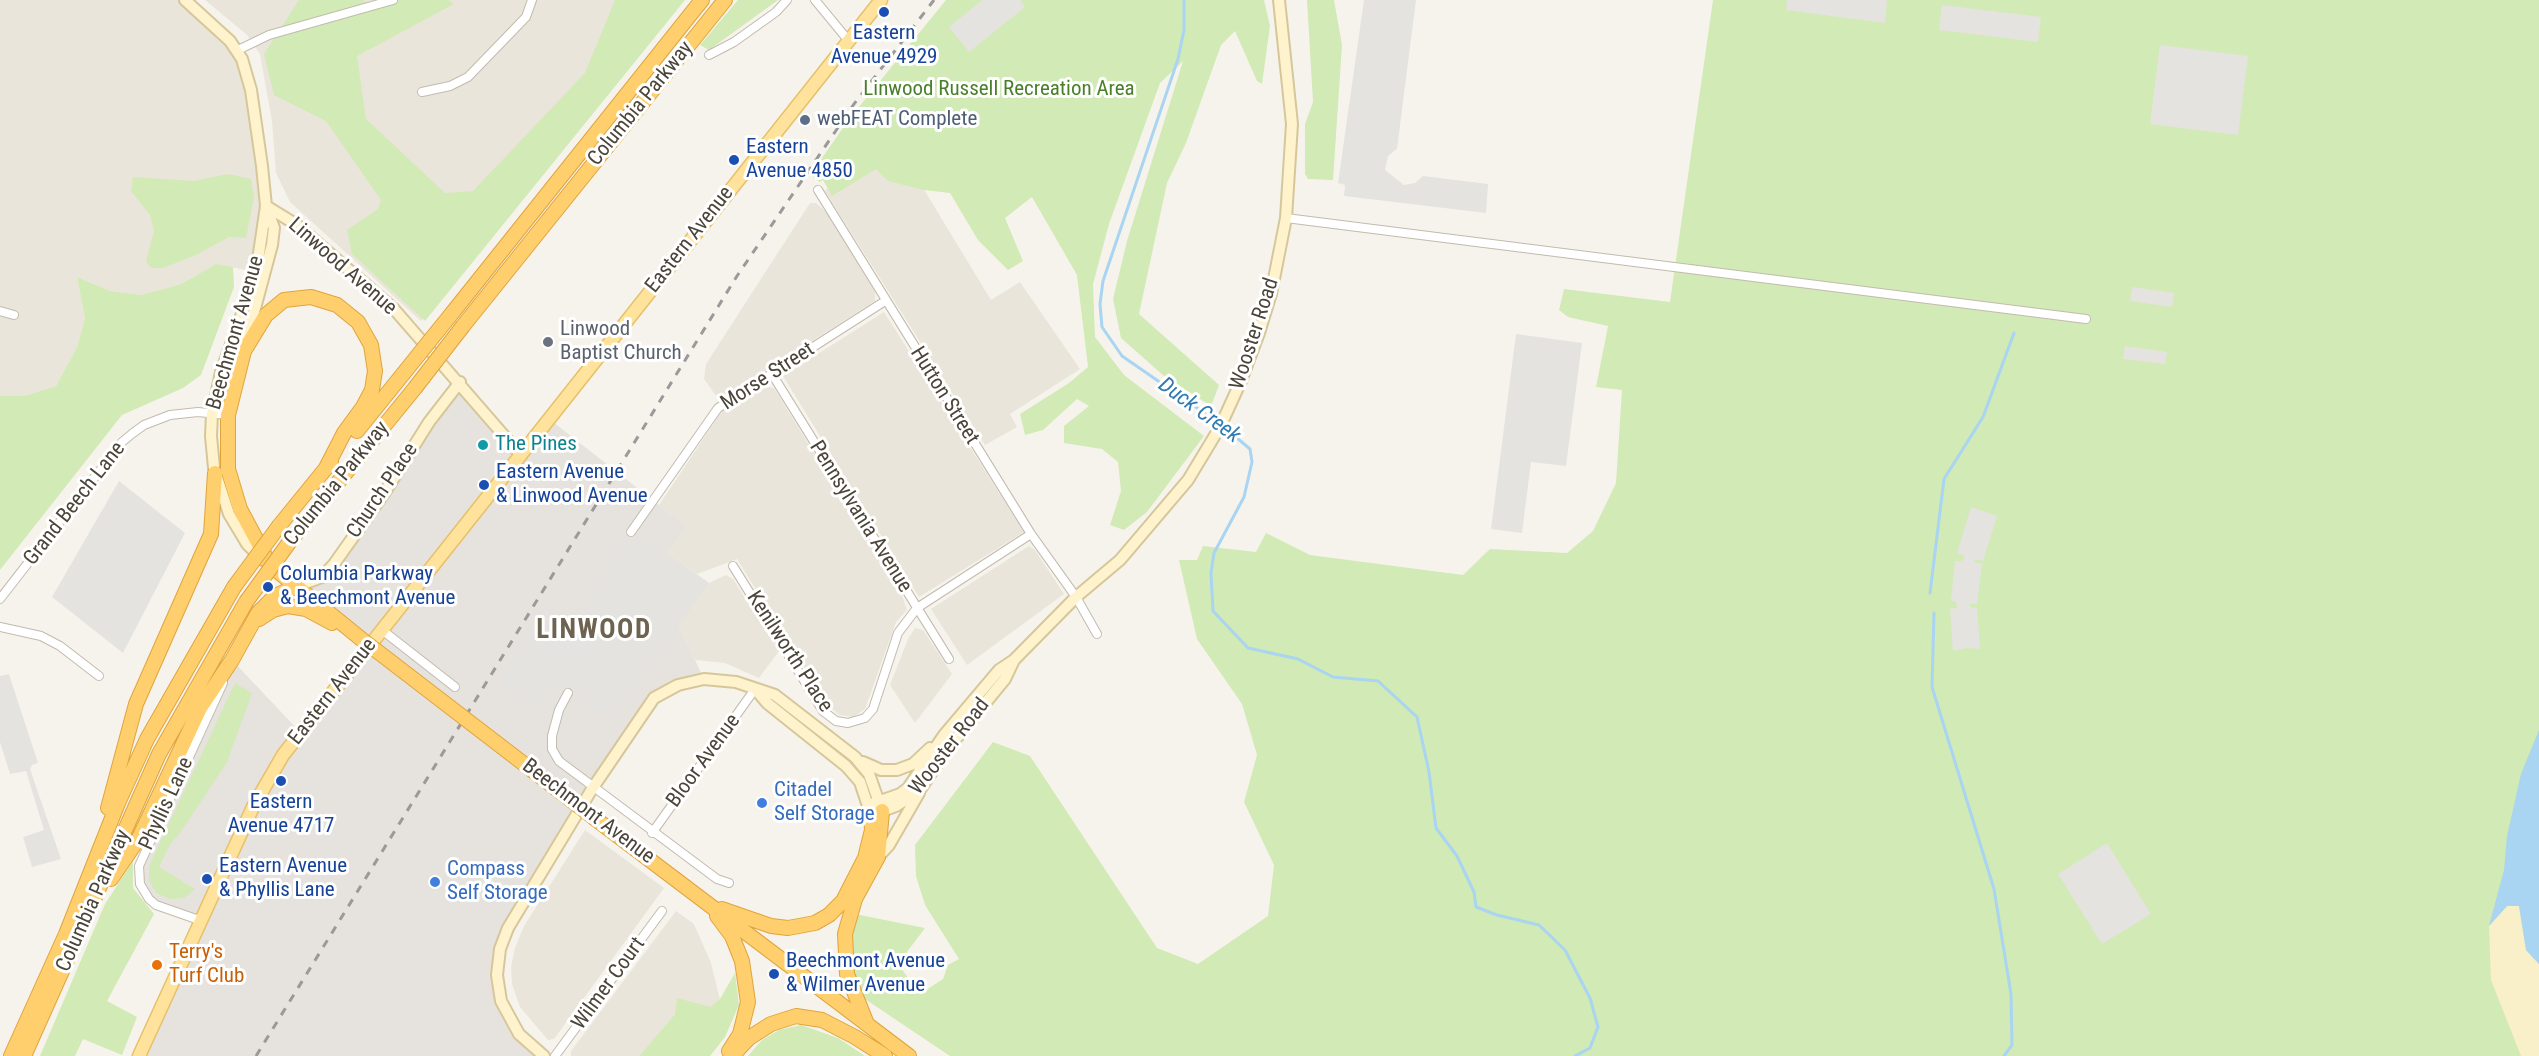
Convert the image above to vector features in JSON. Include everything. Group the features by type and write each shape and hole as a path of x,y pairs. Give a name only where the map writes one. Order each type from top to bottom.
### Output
{"highway":[{"name":"Columbia Parkway","path":"11,1056 147,739 234,587 279,526 702,0"},
{"name":"Columbia Parkway","path":"24,1056 159,754 246,602 291,540 724,0"},
{"path":"244,351 267,315 284,300 311,297 324,300 348,312 358,321 375,358 372,390 344,433 326,468"},
{"name":"Beechmont Avenue","path":"244,351 228,415 227,453 234,490 244,516 270,565 354,634 909,1056"},
{"path":"89,876 136,704 211,534 215,473"},
{"path":"91,908 139,838 200,708 251,627 265,605 275,596 295,587"},
{"path":"251,627 264,615 288,606 306,609 354,634"},
{"path":"867,1024 847,974 845,934 855,899 878,856 875,808"},
{"path":"709,905 771,926 788,928 814,923 829,915 843,901 865,858 875,808"},
{"path":"709,905 732,936 746,980 748,1002 746,1016 726,1056"},
{"path":"732,1056 749,1038 771,1024 796,1016 822,1020 855,1036 885,1056"}],"main road":[{"name":"Eastern Avenue","path":"139,1056 199,920 271,773 520,454 881,0"}],"street":[{"name":"Linwood Avenue","path":"185,0 219,29 238,50 246,69 252,90 266,206 297,225 394,309 460,382 520,454"},
{"path":"238,50 269,35 393,0"},
{"path":"422,92 450,86 468,77 526,17 532,0"},
{"path":"709,54 751,30 776,12 787,0"},
{"path":"815,0 848,40"},
{"name":"Wooster Road","path":"875,808 908,788 944,735 999,670 1014,660 1076,597 1120,561 1188,480 1234,398 1268,303 1287,218 1292,124 1279,0"},
{"name":"Hutton Street","path":"818,190 1030,534 1076,597"},
{"name":"Beechmont Avenue","path":"244,351 272,245 274,228 266,206"},
{"name":"Beechmont Avenue","path":"266,206 256,272 221,372 212,414 212,453 223,499 237,530 258,556 270,565"},
{"path":"1287,218 2086,319"},
{"name":"Morse Street","path":"631,532 718,408 885,301"},
{"path":"0,310 14,315"},
{"name":"Pennsylvania Avenue","path":"772,374 949,659"},
{"name":"Church Place","path":"295,587 322,577 334,564 385,492 429,422 460,382"},
{"name":"Grand Beech Lane","path":"0,599 133,433 144,425 170,415 228,415"},
{"name":"Kenilworth Place","path":"733,566 824,711 830,718 844,723 857,722 872,712 898,633 917,608 1030,534"},
{"path":"1076,597 1097,634"},
{"path":"0,627 41,636 60,645 99,676"},
{"path":"382,630 455,687"},
{"name":"Phyllis Lane","path":"199,920 156,905 149,899 140,884 139,866 232,660"},
{"name":"Wooster Road","path":"875,808 907,801 920,790 945,752 1005,680 1014,660"},
{"path":"544,1056 519,1034 501,1001 497,975 499,955 508,928 592,789 654,698 691,681 711,679 736,682 775,695 855,757 881,770 906,768 944,735"},
{"path":"755,689 767,703 846,766 860,782 875,808"},
{"name":"Bloor Avenue","path":"652,833 755,689"},
{"path":"567,693 555,720 552,749 559,761 592,789 652,833 717,879 729,883"},
{"path":"855,757 869,774 875,808"},
{"path":"878,856 889,845 920,790"},
{"name":"Wilmer Court","path":"555,1056 662,910"}],"shaded area":[{"path":"0,0 185,0 242,59 266,206 256,272 216,264 181,284 141,295 110,291 77,277 85,318 77,347 56,386 24,396 0,396"},
{"path":"205,0 671,0 564,133 421,321 290,202 276,173 272,121 260,54 247,35"},
{"path":"982,0 1020,0 1025,7 969,52 949,27"},
{"path":"1364,0 1416,0 1397,149 1388,156 1385,170 1404,185 1415,183 1423,176 1488,184 1486,213 1344,196 1345,185 1338,183"},
{"path":"1787,0 1887,0 1885,23 1786,10"},
{"path":"1942,5 2041,17 2038,42 1939,30"},
{"path":"2160,45 2248,56 2238,135 2150,124"},
{"path":"861,151 888,181 923,188 991,300 1020,282 1080,369 1010,414 1017,427 985,445 825,191"},
{"path":"810,203 816,203 827,213 875,292 875,301 719,400 704,379 706,364"},
{"path":"2132,287 2174,293 2172,307 2130,301"},
{"path":"884,312 1024,532 919,597 783,376"},
{"path":"1516,334 1582,343 1566,466 1531,462 1522,533 1491,529"},
{"path":"2125,346 2167,352 2165,364 2123,359"},
{"path":"460,382 520,454 548,418 687,527 667,553 709,583 679,626 704,679 654,698 508,928 498,988 519,1034 544,1056 139,1056 199,921 156,905 138,875 232,660 300,732 359,659 357,638 295,587 322,577"},
{"path":"761,386 774,388 903,598 907,610 896,622 865,709 853,717 839,715 824,700 737,559 697,574 667,553 687,527 659,505 722,411"},
{"path":"119,481 185,533 123,653 52,597"},
{"path":"1971,507 1997,516 1983,561 1975,559 1974,562 1982,564 1977,604 1970,604 1970,607 1977,608 1980,649 1967,648 1953,651 1950,609 1957,608 1956,601 1951,601 1955,561 1962,561 1965,556 1957,553"},
{"path":"626,529 667,553 709,583 614,719 552,684 537,711 499,683 545,607 573,623"},
{"path":"1029,546 1035,550 1064,594 967,665 931,609"},
{"path":"726,575 733,579 779,651 759,678 725,663 695,660 679,626 709,583"},
{"path":"915,628 923,630 952,674 915,723 890,685 908,639"},
{"path":"9,674 38,763 32,765 30,769 61,859 32,867 23,837 44,830 26,771 10,774 0,742 0,676"},
{"path":"585,830 664,888 554,1039 548,1040 520,1007 512,984 511,967 515,948 524,926"},
{"path":"2107,843 2151,914 2102,944 2058,874"},
{"path":"676,911 694,924 711,963 720,1000 710,1007 675,1014 639,1056 571,1056 571,1051"}],"green space":[{"path":"299,0 363,0 372,6 393,0 448,0 454,4 357,56 366,119 445,193 473,191 585,73 615,0 685,0 425,321 352,254 347,230 378,209 381,200 326,121 274,95 264,54"},
{"path":"738,0 778,0 709,50 700,45"},
{"name":"Linwood Russell Recreation Area","path":"946,0 1264,0 1270,26 1262,84 1257,81 1235,31 1221,45 1186,143 1167,183 1139,314 1219,385 1211,406 1164,376 1121,338 1113,299 1127,241 1183,61 1160,83 1109,224 1093,284 1095,337 1124,375 1204,436 1147,512 1124,530 1110,525 1121,491 1118,462 1102,449 1064,443 1064,426 1089,406 1077,399 1043,430 1025,435 1020,414 1069,383 1088,367 1077,275 1032,197 1005,218 1023,261 1008,270 978,240 950,193 924,190 888,181 876,169 832,196 823,180 820,182 810,175 850,118"},
{"path":"1307,0 1334,0 1342,45 1333,180 1308,179 1305,174 1305,124 1313,102"},
{"path":"1713,0 2539,0 2539,1056 950,1056 856,993 844,953 850,913 925,928 898,964 920,994 943,979 948,965 959,959 925,905 916,876 915,845 993,742 1030,756 1157,948 1198,964 1268,916 1274,865 1244,802 1257,755 1242,704 1197,639 1179,560 1197,560 1203,546 1256,552 1266,533 1310,555 1463,575 1490,549 1567,553 1593,531 1616,483 1622,390 1596,387 1608,326 1568,317 1559,310 1564,289 1670,302"},
{"path":"228,174 251,179 254,197 246,238 229,237 196,255 163,268 151,268 146,261 154,231 150,215 131,191 133,177 194,181"},
{"path":"216,264 233,267 234,287 201,375 183,388 122,415 0,570 0,396 24,396 56,386 77,347 85,318 77,277 110,291 141,295 181,284"},
{"path":"235,683 252,693 227,762 180,833 170,844 159,867 195,889 184,898 170,899 156,893 149,880 149,866"},
{"path":"133,861 133,888 154,914 107,1001 137,1017 122,1055 83,1039 75,1056 40,1056 105,904"},
{"path":"735,973 739,1005 725,1037 710,1056 639,1056 675,1014 677,998 710,1007 720,999"},
{"path":"801,1025 838,1038 865,1056 748,1056 762,1040 779,1030"}],"sand":[{"path":"2507,906 2519,906 2526,950 2539,964 2539,1056 2521,1056 2491,980 2489,926"}],"water":[{"path":"2539,730 2539,964 2526,950 2519,906 2507,906 2489,926 2504,870 2507,836 2521,774"}],"waterway":[{"name":"Duck Creek","path":"1184,0 1184,30 1178,59 1103,281 1100,304 1102,327 1122,356 1219,423"},
{"path":"1930,593 1944,479 1983,417 2014,333"},
{"name":"Duck Creek","path":"1224,427 1250,449 1252,462 1244,497 1214,553 1211,573 1213,611 1248,648 1298,659 1333,677 1378,681 1417,717 1429,772 1436,828 1457,856 1474,892 1476,907 1497,915 1539,925 1565,950 1590,998 1598,1027 1590,1048 1575,1056"},
{"path":"1934,613 1932,687 1994,889 2011,994 2012,1045 2004,1056"}],"railway":[{"path":"256,1056 737,276 854,104 934,0"}],"place":[{"name":"Eastern Avenue 4929","path":"884,12"},
{"name":"webFEAT Complete","path":"805,120"},
{"name":"Eastern Avenue 4850","path":"734,160"},
{"name":"Linwood Baptist Church","path":"548,342"},
{"name":"The Pines","path":"483,445"},
{"name":"Eastern Avenue & Linwood Avenue","path":"484,485"},
{"name":"Columbia Parkway & Beechmont Avenue","path":"268,587"},
{"name":"Eastern Avenue 4717","path":"281,781"},
{"name":"Citadel Self Storage","path":"762,803"},
{"name":"Eastern Avenue & Phyllis Lane","path":"207,879"},
{"name":"Compass Self Storage","path":"435,882"},
{"name":"Terry's Turf Club","path":"157,965"},
{"name":"Beechmont Avenue & Wilmer Avenue","path":"774,974"}],"district":[{"name":"LINWOOD","path":"594,631"}]}
